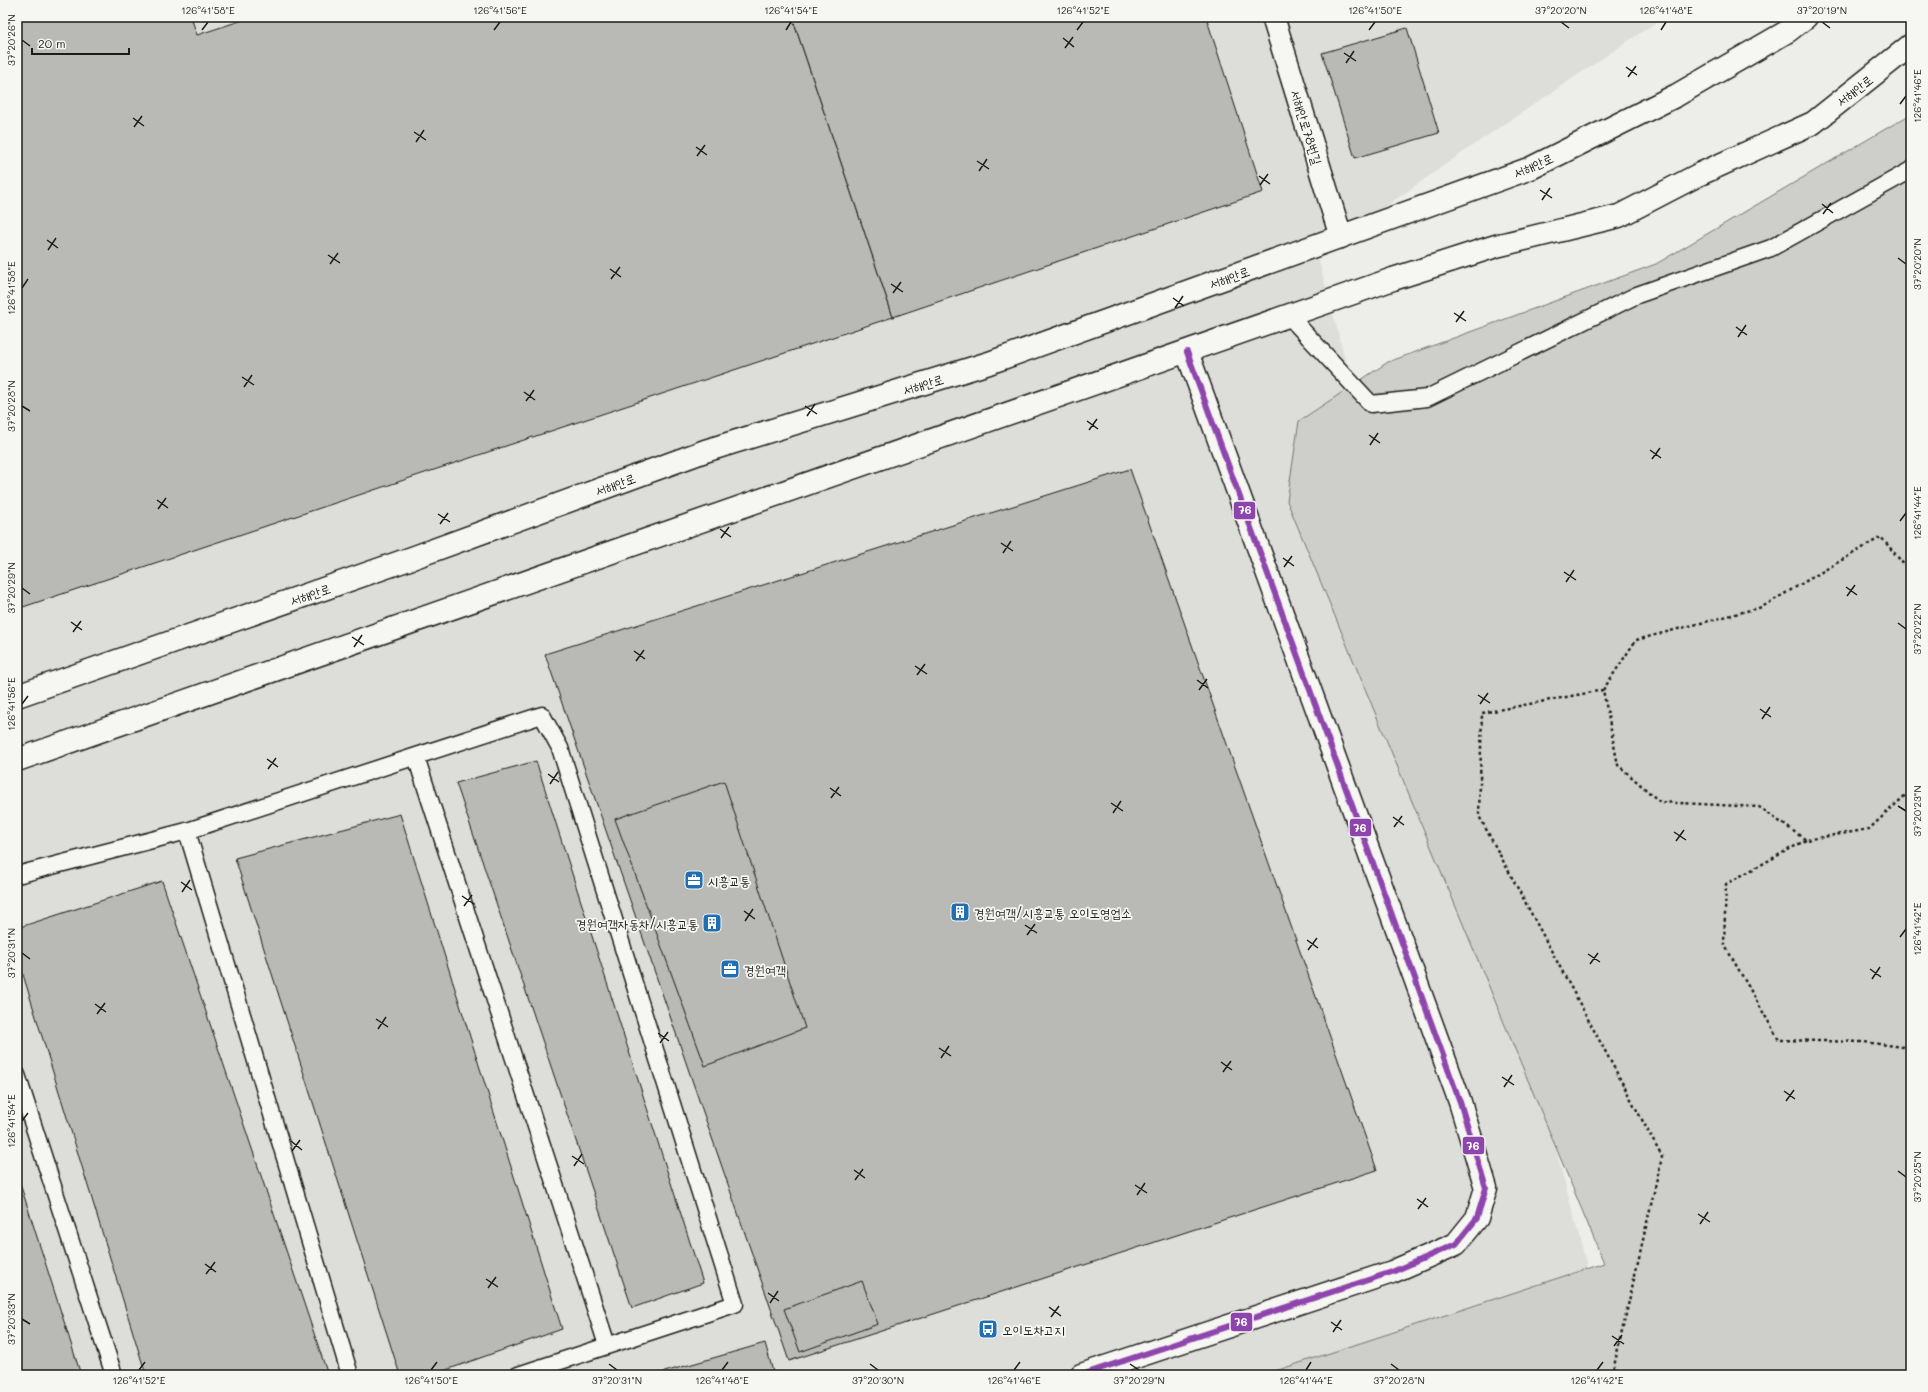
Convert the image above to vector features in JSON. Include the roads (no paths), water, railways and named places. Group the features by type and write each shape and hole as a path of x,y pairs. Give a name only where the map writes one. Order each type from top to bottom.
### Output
{"main road":[{"name":"서해안로78번길","path":"1273,17 1341,237"},
{"name":"서해안로","path":"17,696 412,558 704,451 989,363 1531,168 1677,95 1788,31 1806,17"},
{"name":"서해안로","path":"17,760 1393,279 1496,246 1619,216 1700,174 1813,123 1911,45"},
{"path":"1081,1375 1392,1272 1456,1244 1477,1218 1486,1188 1460,1102 1187,352"}],"lane":[{"path":"1289,316 1371,404 1427,398 1637,295 1771,248 1911,170"},
{"path":"17,875 187,831 542,715 560,748 735,1304 518,1375"},
{"path":"416,756 607,1345"},
{"path":"187,831 350,1375"},
{"path":"17,1074 114,1375"}],"place":[{"name":"시흥교통","path":"694,880"},
{"name":"경원여객/시흥교통 오이도영업소","path":"960,912"},
{"name":"경원여객자동차/시흥교통","path":"712,923"},
{"name":"경원여객","path":"730,969"},
{"name":"오이도차고지","path":"988,1329"}]}
